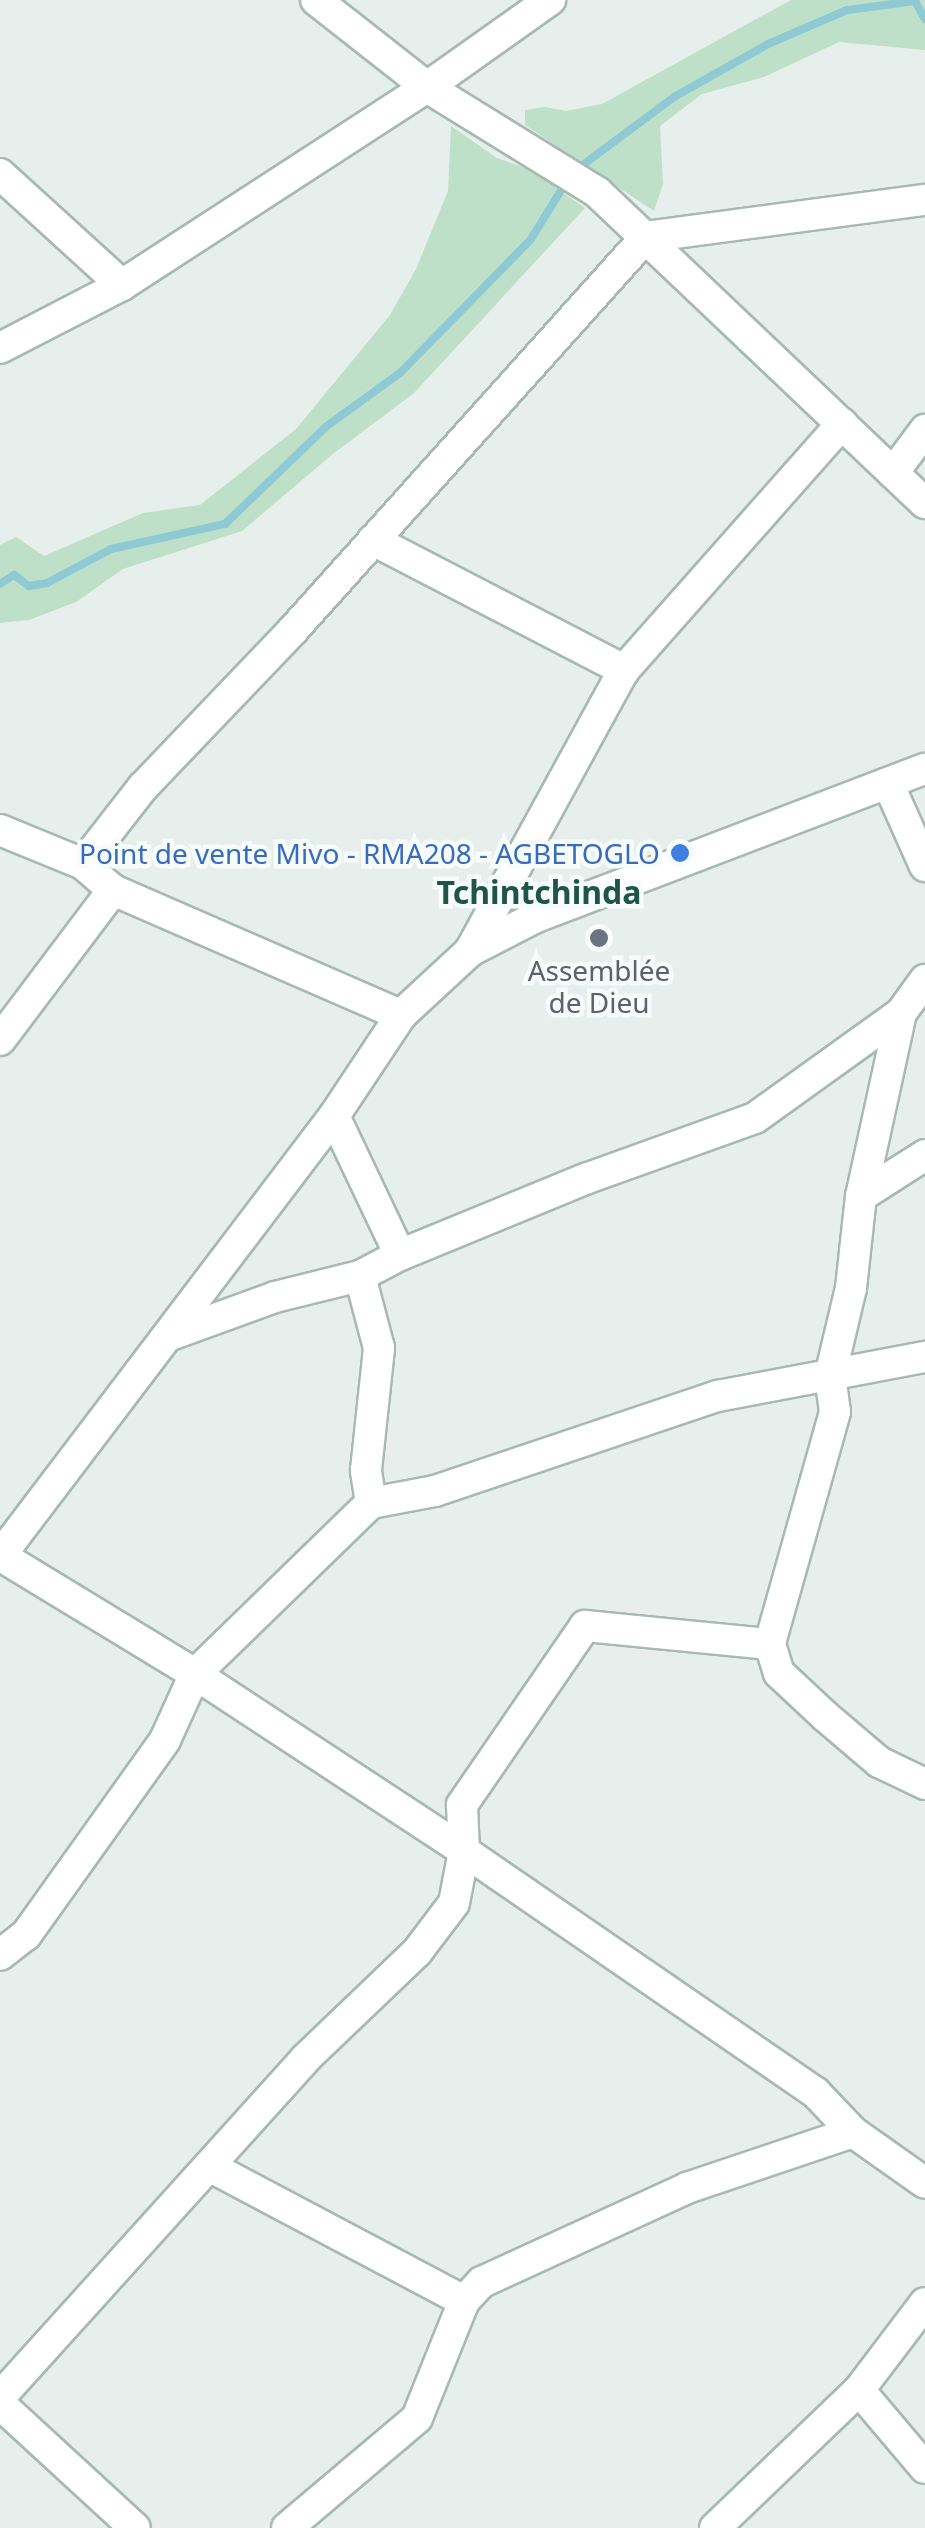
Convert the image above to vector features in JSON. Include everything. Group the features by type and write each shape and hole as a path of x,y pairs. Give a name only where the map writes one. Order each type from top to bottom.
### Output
{"street":[{"path":"316,0 428,87 597,192 925,503"},
{"path":"0,348 122,285 428,87 550,0"},
{"path":"0,174 122,285"},
{"path":"83,864 143,786 374,540 646,237 925,200"},
{"path":"470,952 624,670 842,424"},
{"path":"893,473 925,430"},
{"path":"374,540 624,670"},
{"path":"925,770 534,918 470,952 401,1015 334,1116 0,1556 195,1674 464,1851 815,2092 854,2132 925,2183"},
{"path":"888,784 925,866"},
{"path":"0,830 83,864 112,890 401,1015"},
{"path":"0,1040 112,890"},
{"path":"168,1336 276,1297 360,1276 400,1255 588,1178 755,1118 901,1014 925,980"},
{"path":"901,1014 861,1196 851,1288 830,1376 835,1412 770,1644 780,1673 825,1716 879,1762 925,1784"},
{"path":"334,1116 400,1255"},
{"path":"861,1196 925,1156"},
{"path":"360,1276 379,1348 366,1470 371,1503"},
{"path":"0,1955 26,1935 165,1740 195,1674 371,1503 491,1474 718,1396 925,1357"},
{"path":"134,2528 0,2400 305,2059 417,1952 454,1903 464,1851 462,1805 585,1626 770,1644"},
{"path":"287,2528 417,2418 464,2301 482,2282 687,2188 854,2132"},
{"path":"209,2166 464,2301"},
{"path":"714,2528 858,2390 925,2303"},
{"path":"858,2390 925,2468"}],"green space":[{"path":"791,0 925,0 925,50 839,42 764,77 702,94 660,126 663,184 654,211 525,125 525,110 545,107 566,111 602,104"},
{"path":"451,126 497,158 531,170 585,208 414,393 334,453 242,531 123,569 76,602 29,620 0,623 0,545 16,537 44,556 143,513 200,505 296,429 390,315 416,269 448,191"}],"waterway":[{"path":"576,170 674,97 768,44 847,10 915,1 925,19"},
{"path":"0,584 14,575 29,586 47,583 111,549 225,524 327,426 400,373 531,239 567,181"}],"place":[{"name":"Point de vente Mivo - RMA208 - AGBETOGLO","path":"680,853"},
{"name":"Assemblée de Dieu","path":"599,938"}],"district":[{"name":"Tchintchinda","path":"539,892"}]}
